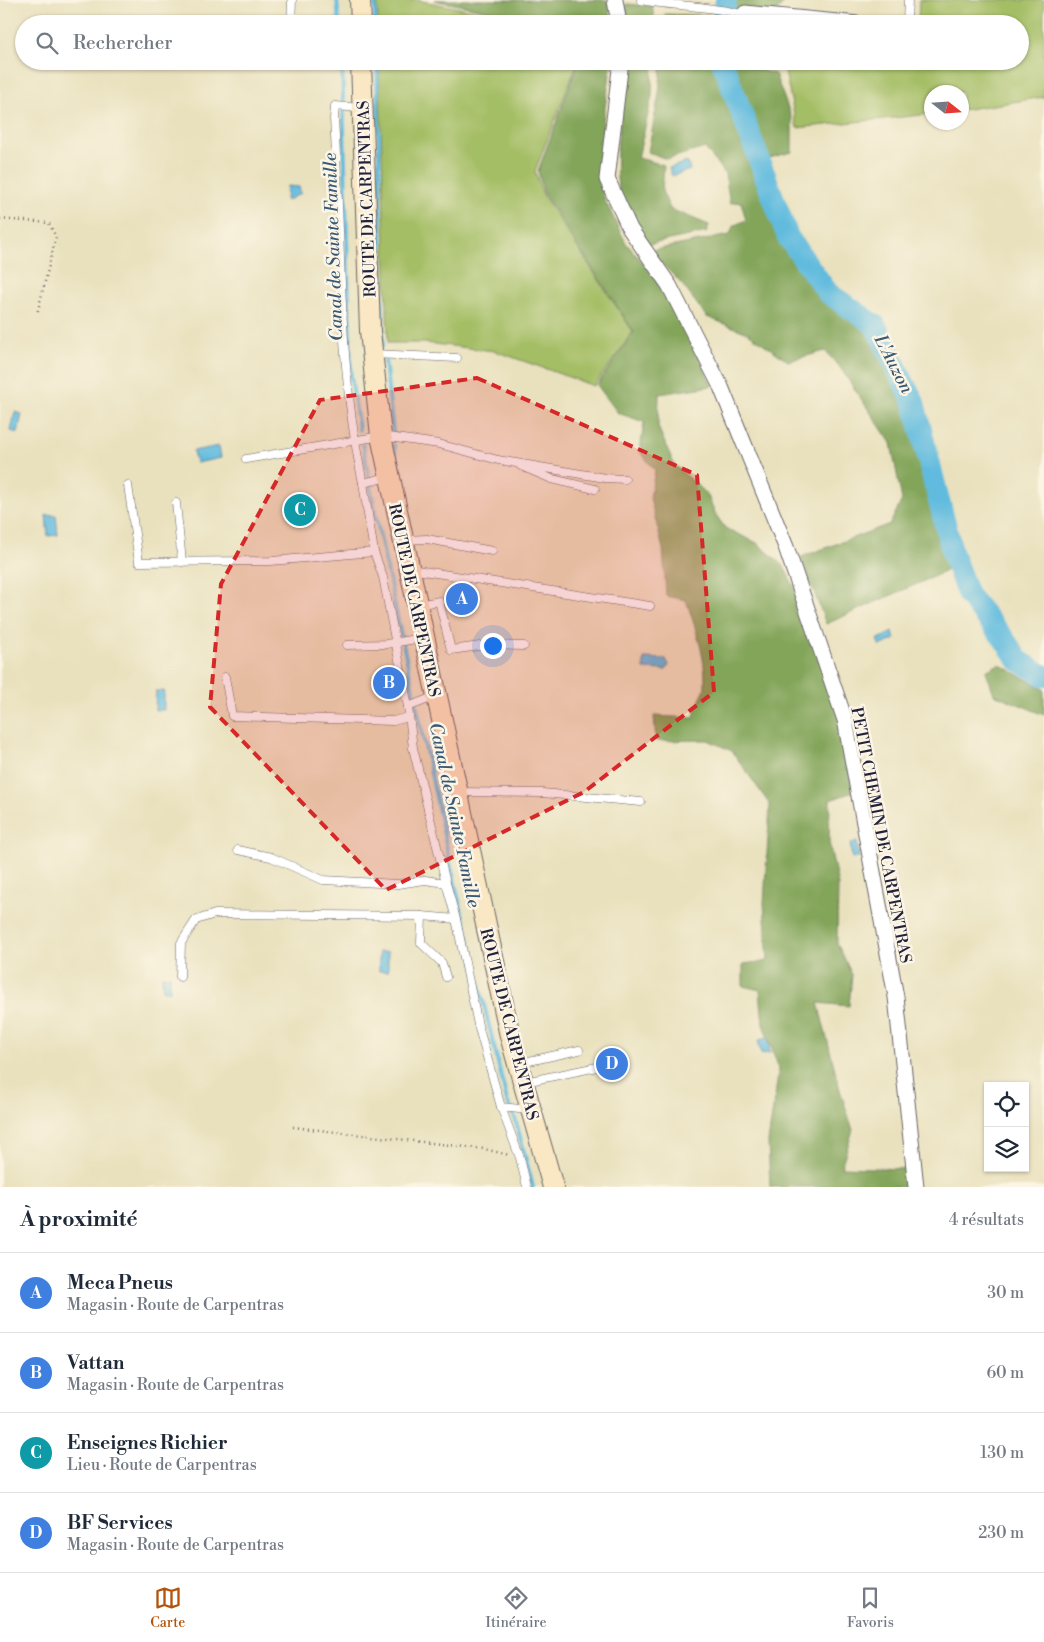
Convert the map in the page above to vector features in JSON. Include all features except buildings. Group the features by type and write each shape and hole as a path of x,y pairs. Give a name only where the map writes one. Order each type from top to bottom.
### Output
{"main road":[{"path":"360,0 360,15"},
{"name":"ROUTE DE CARPENTRAS","path":"361,70 372,354 381,436 388,477 456,792 520,1073 553,1187"}],"street":[{"path":"615,0 618,15"},
{"path":"745,13 766,15"},
{"name":"PETIT CHEMIN DE CARPENTRAS","path":"620,70 607,179 630,229 669,285 721,387 786,547 845,720 896,997 916,1187"}],"lane":[{"path":"291,15 292,0"},
{"path":"641,0 666,5 745,13 748,15"},
{"path":"906,15 908,0"},
{"path":"362,108 335,106 334,119 345,341 353,440 363,484 374,552 383,577 396,642 408,707 413,748 456,919 478,1025 501,1107 520,1158 527,1187"},
{"path":"372,354 457,358"},
{"path":"246,459 381,436 439,444 515,463 605,478 626,479"},
{"path":"515,463 552,480 595,489"},
{"path":"363,484 388,477"},
{"path":"128,485 139,562 271,562 374,552"},
{"path":"176,503 182,562"},
{"path":"402,540 427,539 492,551"},
{"path":"408,569 650,606"},
{"path":"416,606 439,601 451,650 487,645 524,646"},
{"path":"347,645 396,642 423,638"},
{"path":"225,677 232,716 393,722 409,717"},
{"path":"408,707 436,696"},
{"path":"456,792 542,793 641,802"},
{"path":"238,850 277,859 323,880 398,884 425,880 446,883"},
{"path":"180,977 181,943 196,920 215,914 422,916 456,919"},
{"path":"422,916 421,943 442,963 446,977"},
{"path":"520,1073 578,1050"},
{"path":"520,1073 597,1068"},
{"path":"501,1107 531,1110"}],"path":[{"path":"0,219 49,223 56,237 37,314"},
{"path":"293,1127 484,1149 520,1158"}],"highlighted area":[{"path":"477,378 697,475 714,692 584,792 386,890 210,707 221,584 320,400"}],"green space":[{"path":"377,0 417,0 494,15 378,15"},
{"path":"434,0 607,0 611,15 508,15"},
{"path":"720,0 787,0 773,15 718,15"},
{"path":"919,0 1044,0 1044,97 969,109 969,85 924,85 924,115 797,128 785,70 1029,70 1029,15 918,15"},
{"path":"626,4 652,6 654,15 626,15"},
{"path":"379,70 574,70 535,171 543,195 633,332 594,386 495,351 425,343 388,343"},
{"path":"576,70 611,70 603,120 601,160 604,199 626,243 653,275 682,318 712,386 659,394 658,427 674,464 707,494 716,515 725,528 757,543 783,565 803,604 838,713 853,792 830,800 829,842 838,885 837,943 852,975 849,1006 818,1003 840,1090 853,1130 841,1167 906,1169 909,1187 770,1187 768,1142 779,1069 763,1024 760,990 743,986 743,964 768,961 764,903 770,805 732,751 708,740 656,741 654,716 694,718 705,689 704,663 686,600 666,596 663,549 650,498 655,470 640,452 644,422 618,413 597,385 634,332 544,194 538,171"},
{"path":"627,70 653,70 652,96 638,158 664,165 662,191 670,209 709,225 707,232 645,245 631,221 620,196 617,181 617,147"},
{"path":"661,70 760,70 775,74 792,119 792,152 754,162 782,240 824,297 869,328 907,406 953,565 944,572 826,624 801,557 890,524 902,500 891,443 839,366 825,351 788,361 748,333 707,317 681,283 649,251 730,235 733,226 746,220 741,202 730,203 725,174 705,148 667,159 648,152 659,94"},
{"path":"999,664 1044,689 1044,715 994,694 986,671"}],"water":[{"path":"687,162 690,170 672,176 669,168"},
{"path":"287,186 299,187 301,193 286,201"},
{"path":"15,412 22,414 18,433 11,431"},
{"path":"219,446 221,458 196,463 193,451"},
{"path":"46,515 56,515 58,535 48,536"},
{"path":"892,632 895,639 880,646 877,640"},
{"path":"644,658 666,659 669,665 666,670 644,669"},
{"path":"156,691 164,691 164,710 155,710"},
{"path":"857,842 859,858 852,859 850,843"},
{"path":"379,952 388,952 388,971 379,971"},
{"path":"170,975 170,991 163,991 162,976"},
{"path":"768,1038 770,1053 761,1054 758,1040"}],"waterway":[{"name":"Canal de Sainte Famille","path":"337,0 338,15"},
{"path":"375,0 375,15"},
{"name":"L'Auzon","path":"724,15 726,0"},
{"name":"Canal de Sainte Famille","path":"342,70 351,376 359,430"},
{"path":"377,70 383,345"},
{"name":"L'Auzon","path":"725,70 788,237 828,293 875,325 914,403 953,555 968,595 1004,639 1018,660 1044,676"},
{"path":"385,361 393,432"},
{"name":"Canal de Sainte Famille","path":"363,445 375,513 449,858 507,1101 515,1118 533,1187"},
{"path":"394,445 398,470"}],"place":[{"name":"Enseignes Richier","path":"300,510"},
{"name":"Meca Pneus","path":"462,599"},
{"name":"Vattan","path":"389,683"},
{"name":"BF Services","path":"612,1064"}]}
